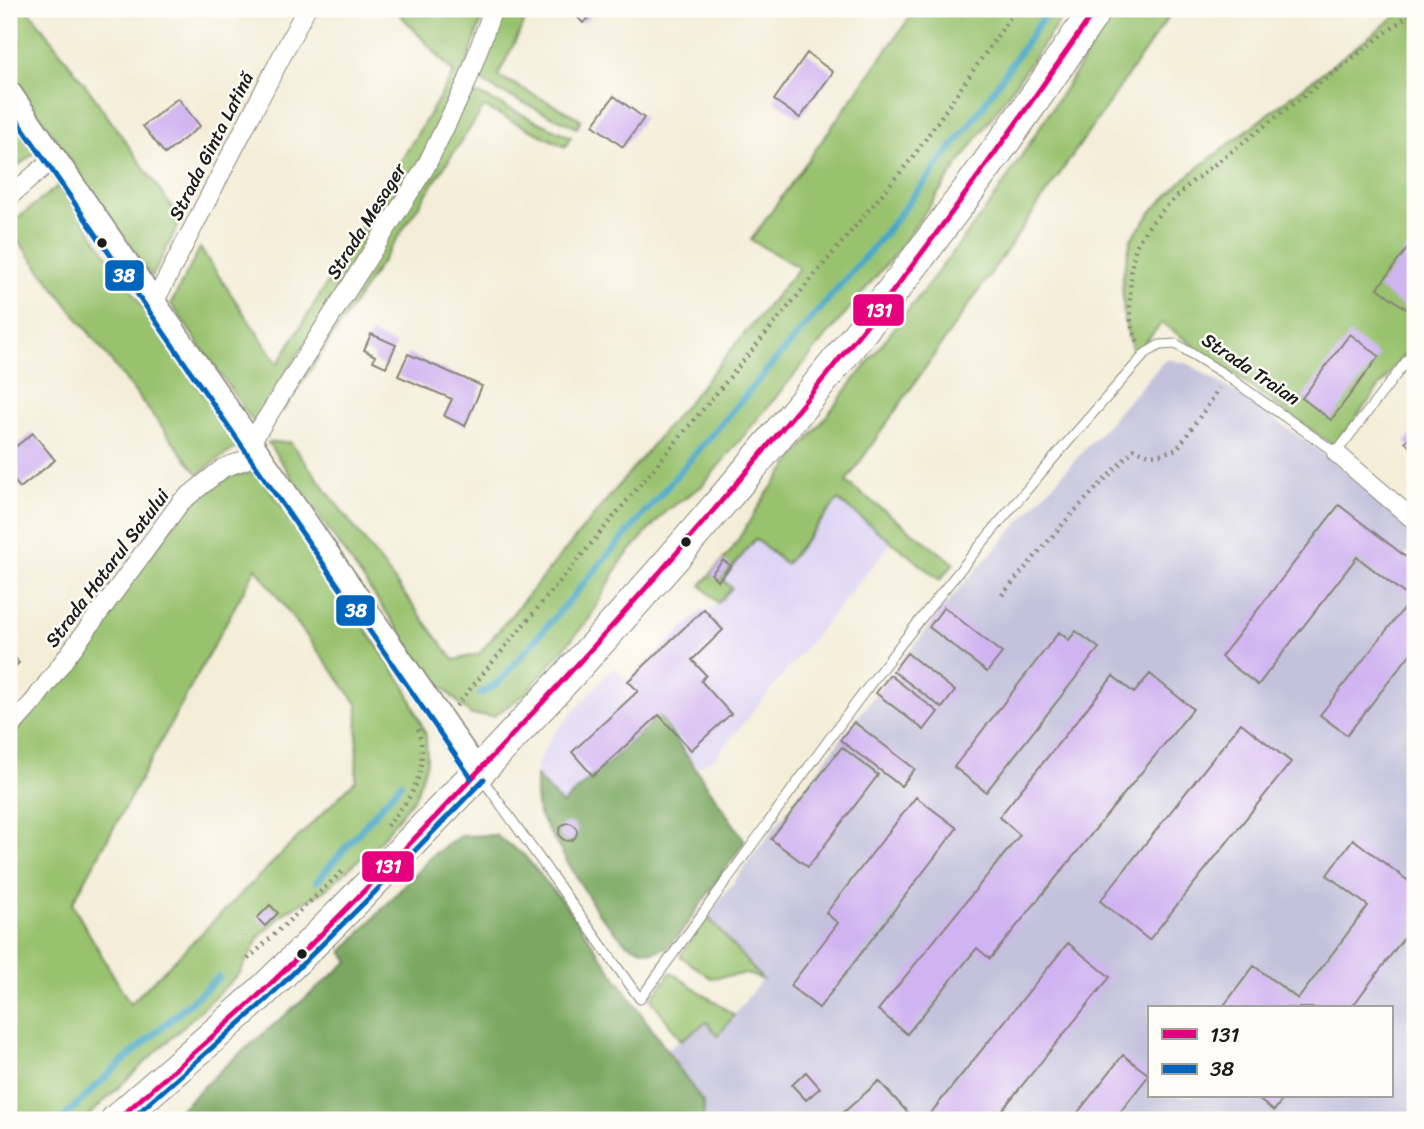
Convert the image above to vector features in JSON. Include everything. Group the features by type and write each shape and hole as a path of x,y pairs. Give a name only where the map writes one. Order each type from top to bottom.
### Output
{"highway":[{"path":"117,1120 260,994 366,889 569,677 670,564 802,407 943,226 1096,9"}],"street":[{"name":"Strada Ginta Latină","path":"154,303 306,9"},
{"name":"Strada Mesager","path":"254,449 425,168 467,82 493,9"},
{"path":"9,93 478,773"},
{"path":"9,197 54,158"},
{"name":"Strada Hotarul Satului","path":"9,729 34,701 181,502 223,468 254,449"},
{"name":"Strada Traian","path":"1336,453 1415,519"}],"lane":[{"name":"Strada Traian","path":"1146,353 1160,345 1176,344 1224,374 1336,453"},
{"path":"1336,453 1415,350"},
{"path":"478,773 640,999 880,672 964,564 1069,439 1146,353"}],"path":[{"path":"421,746 913,157 1016,9"},
{"path":"1146,353 1134,336 1130,310 1132,269 1139,241 1159,213 1192,182 1415,10"},
{"path":"1002,594 1069,517 1134,449 1149,455 1177,449 1213,398 1224,374"},
{"path":"387,827 411,794 422,766 421,738 417,727"},
{"path":"248,959 351,864"}],"shaded area":[{"path":"1166,359 1189,364 1244,398 1331,459 1415,531 1415,544 1405,556 1415,564 1415,1120 702,1120 704,1104 667,1050 708,1022 718,1036 762,979 708,916 854,722 958,590"},
{"path":"838,500 892,542 715,758 697,767 659,715 561,804 536,776 538,763 553,735 614,666 628,681 704,609 708,612 731,589 722,580 755,538 786,564"}],"green space":[{"path":"9,9 28,9 181,220 152,277 9,72"},
{"path":"395,9 485,9 463,77 420,164 254,423 171,304 200,248 278,364 454,73"},
{"path":"500,9 531,9 498,76 581,119 577,128 494,89 477,78"},
{"path":"916,9 1068,9 899,249 702,486 665,512 622,560 589,619 526,693 494,716 471,715 430,675 268,443 290,442 454,660 479,654 799,268 751,240"},
{"path":"1116,9 1174,9 846,482 954,563 940,580 838,500 786,564 755,539 723,580 732,588 718,603 701,585 731,551 765,496 993,200"},
{"path":"1405,9 1415,9 1415,341 1334,446 1162,323 1134,355 1124,320 1122,278 1131,239 1153,210 1185,178"},
{"path":"478,94 571,137 565,147 484,107 283,411 281,405 469,96"},
{"path":"9,112 37,151 9,173"},
{"path":"59,185 239,446 199,475 9,229 9,225"},
{"path":"258,472 406,688 426,735 427,762 416,795 380,841 322,893 288,910 260,936 240,973 84,1120 9,1120 9,738 38,705 184,511 231,476","holes":["256,568 358,705 356,780 130,1004 72,904"]},
{"path":"659,715 745,841 679,935 667,947 653,952 626,943 598,913 538,813 536,776 562,804"},
{"path":"495,835 524,855 567,907 704,1104 703,1120 169,1120 224,1067 349,961 342,952 434,854 460,836"},
{"path":"708,917 762,979 746,974 711,978 680,956"},
{"path":"671,972 734,1015 718,1036 707,1022 681,1040 651,999"}],"building":[{"path":"570,9 599,9 583,23"},
{"path":"807,53 833,72 800,118 774,100"},
{"path":"614,96 644,118 623,147 593,125"},
{"path":"178,98 200,126 165,154 143,126"},
{"path":"1415,238 1415,311 1413,314 1378,288"},
{"path":"371,334 396,345 386,367 373,361 375,356 364,350"},
{"path":"1350,334 1379,356 1331,420 1302,398"},
{"path":"408,354 482,386 465,426 444,416 452,399 398,376"},
{"path":"1415,431 1415,452 1405,442"},
{"path":"33,433 55,460 20,488 9,474 9,452"},
{"path":"1339,505 1415,564 1415,648 1347,735 1320,715 1411,599 1357,557 1258,685 1221,657"},
{"path":"723,560 731,566 718,581 711,574"},
{"path":"944,607 1002,653 987,672 929,627"},
{"path":"704,609 723,630 692,660 706,675 701,681 731,714 691,750 659,715 593,776 572,752 638,691 628,681"},
{"path":"1076,631 1099,648 986,792 954,767 1059,632 1069,640"},
{"path":"9,650 19,663 9,671"},
{"path":"907,653 955,691 942,708 893,671"},
{"path":"1150,674 1193,709 990,959 977,948 907,1034 878,1010 1020,835 999,817 1113,676 1134,693"},
{"path":"890,675 938,712 924,730 876,693"},
{"path":"854,722 915,769 901,786 840,740"},
{"path":"1241,723 1291,762 1149,940 1100,901"},
{"path":"842,747 878,775 808,867 771,839"},
{"path":"916,797 957,828 819,1008 790,986 838,923 826,913"},
{"path":"568,823 574,826 577,832 574,838 568,841 562,838 559,832 562,826"},
{"path":"1353,839 1415,886 1415,923 1353,1006 1224,1006 1254,966 1298,999 1368,906 1327,875"},
{"path":"270,905 278,913 265,926 257,918"},
{"path":"1068,943 1110,977 994,1120 925,1120"},
{"path":"1123,1055 1148,1074 1114,1120 1072,1120"},
{"path":"806,1072 820,1088 806,1100 792,1085"},
{"path":"879,1081 909,1114 902,1120 835,1120"},
{"path":"1257,1098 1284,1098 1274,1111"}],"waterway":[{"path":"480,694 499,682 881,238 971,123 1049,9"},
{"path":"317,881 401,783"},
{"path":"61,1120 112,1071 219,977"}],"transit line":[{"name":"131","path":"117,1120 244,1008 320,936 460,791 636,599 733,488 873,317 987,164 1096,9"},
{"name":"38","path":"9,108 471,778"},
{"name":"38","path":"130,1120 266,1000 484,779"}]}
